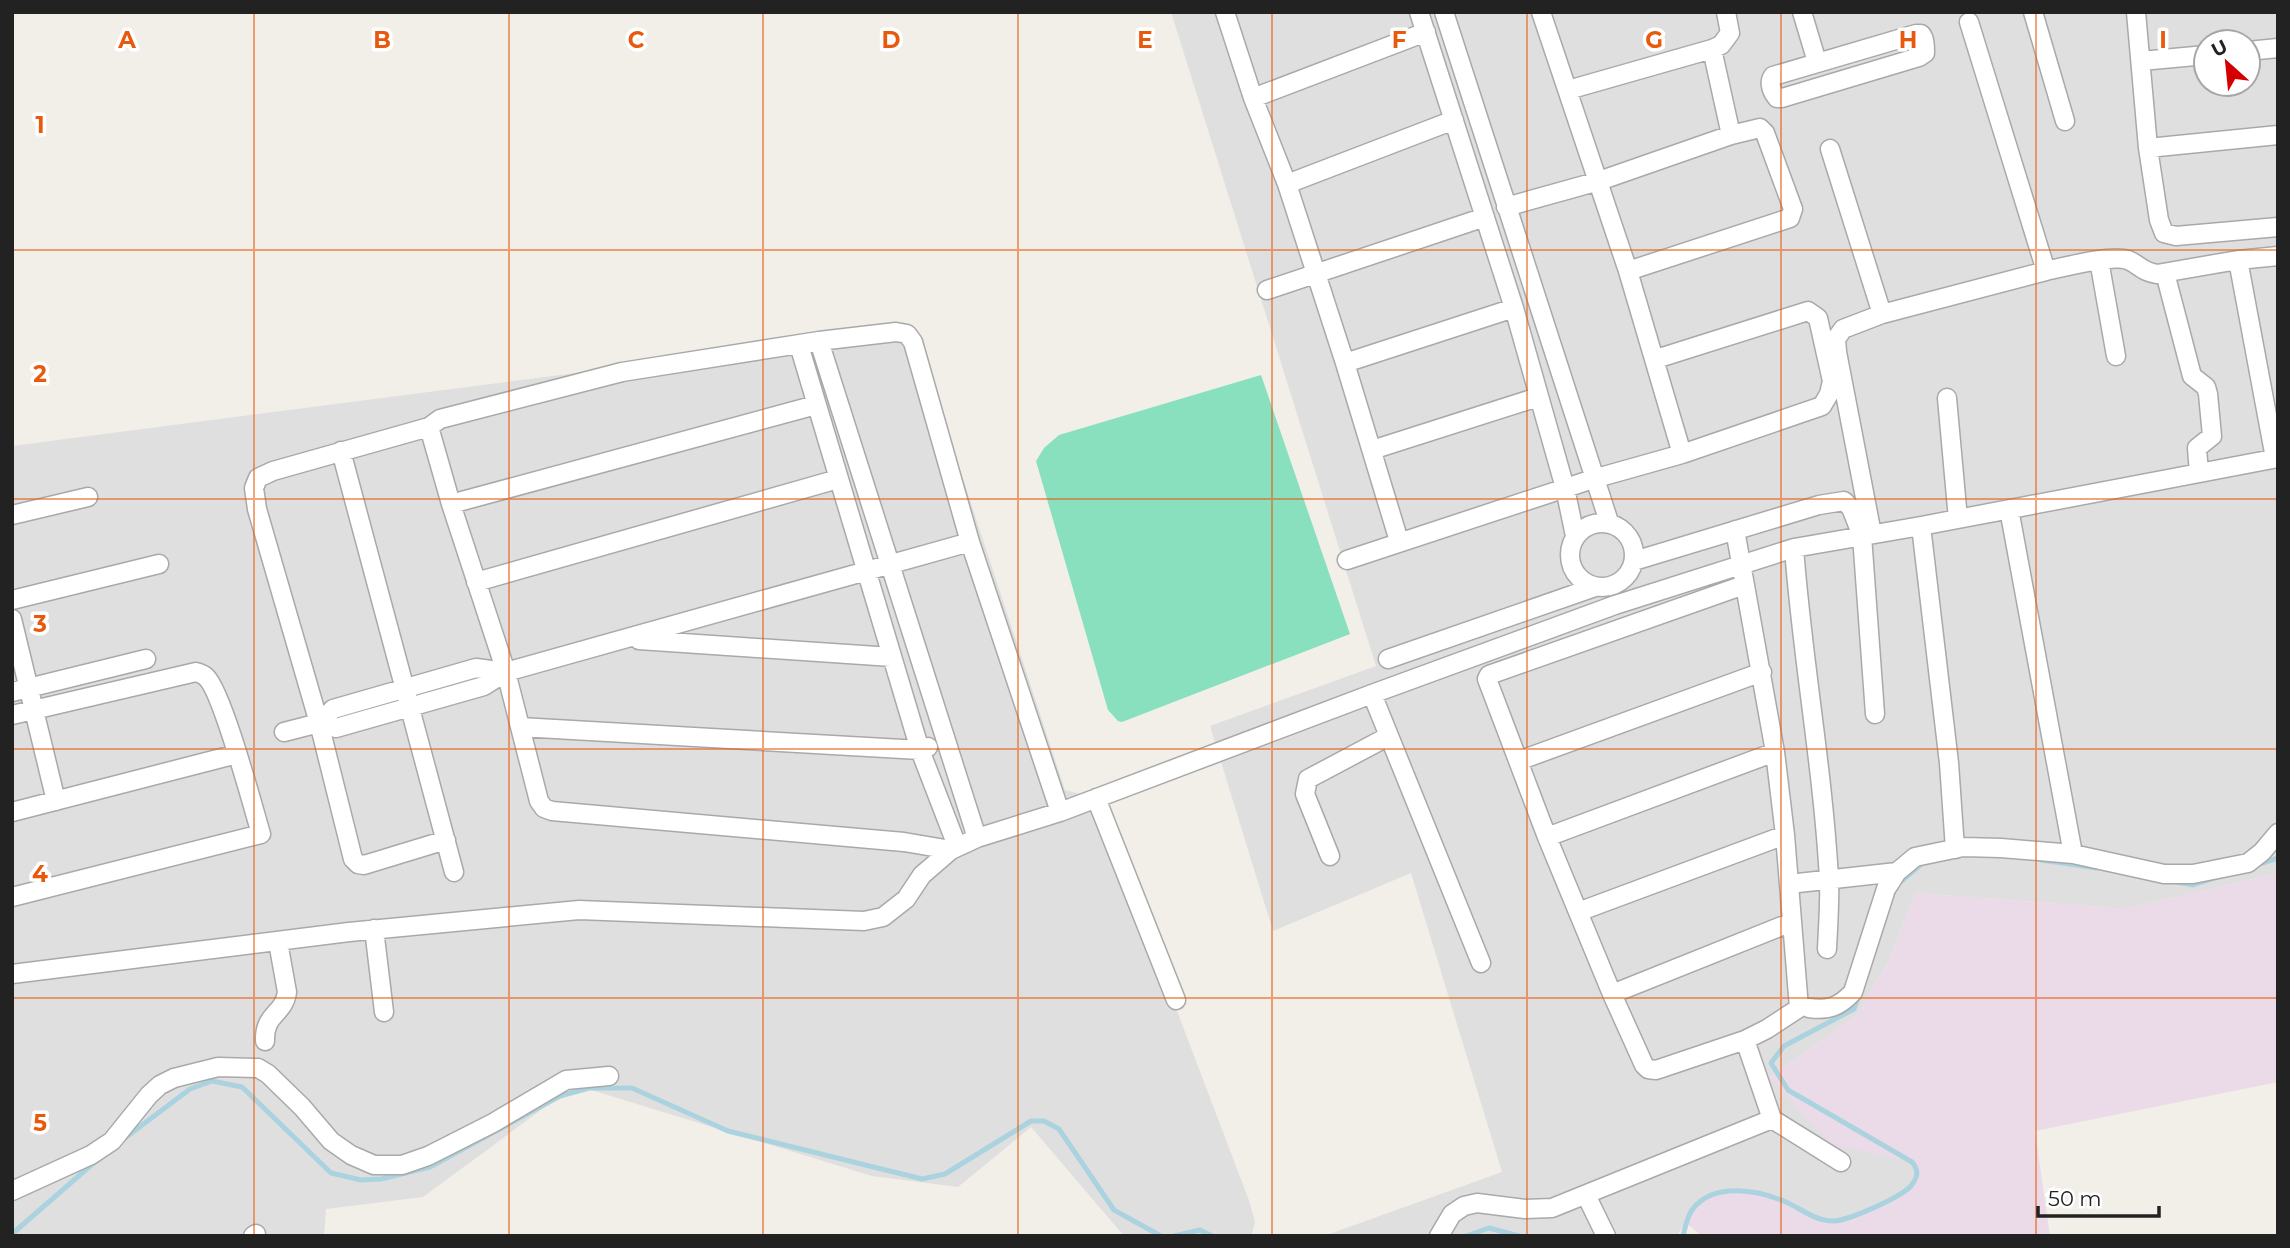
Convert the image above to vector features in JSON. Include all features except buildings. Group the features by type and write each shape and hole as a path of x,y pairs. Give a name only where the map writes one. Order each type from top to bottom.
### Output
{"street":[{"path":"1226,12 1253,98 1287,184 1399,541"},
{"path":"1419,12 1514,308 1575,536"},
{"path":"1444,12 1609,523"},
{"path":"1541,12 1600,181 1656,359 1682,454"},
{"path":"1568,90 1712,49 1721,44 1730,33 1726,12"},
{"path":"1802,12 1818,62"},
{"path":"2033,12 2065,121"},
{"path":"2136,12 2148,148 2159,220 2164,233 2176,236 2278,227"},
{"path":"1969,22 2046,271"},
{"path":"1253,98 1426,32"},
{"path":"1916,34 1923,36 1925,53 1919,57 1782,98 1777,98 1773,93 1773,76 1818,62 1916,34"},
{"path":"1712,49 1731,135"},
{"path":"2141,61 2192,56"},
{"path":"1287,184 1454,120"},
{"path":"1506,207 1600,181 1731,135 1760,128 1765,134 1793,209 1790,218 1628,271"},
{"path":"2148,148 2278,135"},
{"path":"1830,149 1882,314"},
{"path":"1469,169 1492,160"},
{"path":"1267,290 1485,216"},
{"path":"1875,714 1867,535 1836,340 1843,329 1882,314 2046,271 2099,260 2126,259 2145,273 2165,273 2278,256"},
{"path":"2099,260 2116,356"},
{"path":"12,974 374,929 579,910 864,921 883,917 906,899 922,875 954,848 977,838 1060,812 1615,605 1794,548 2277,458 2238,260"},
{"path":"2165,273 2192,376 2206,387 2208,394 2212,436 2197,448 2199,473"},
{"path":"1345,363 1514,308"},
{"path":"1346,559 1564,488 1682,454 1822,406 1829,394 1832,380 1818,318 1808,311 1656,359"},
{"path":"446,840 364,865 353,859 318,723 257,509 254,488 258,478 272,471 429,427 440,419 622,372 819,341 897,332 907,334 911,339 970,542 1060,812"},
{"path":"819,341 977,838"},
{"path":"799,345 891,657 954,848"},
{"path":"1372,450 1538,397"},
{"path":"1947,398 1958,519"},
{"path":"451,504 816,405"},
{"path":"429,427 451,504 506,671 539,801 544,808 552,811 954,848"},
{"path":"341,451 454,872"},
{"path":"476,582 838,479"},
{"path":"12,513 88,497"},
{"path":"1634,561 1819,505 1844,501 1867,535"},
{"path":"2009,509 2073,854"},
{"path":"1388,659 1603,586 1620,582 1629,573 1634,561 1634,549 1629,537 1620,528 1609,523 1596,522 1584,527 1575,536 1569,561 1574,573 1583,582 1603,586 1615,605"},
{"path":"1922,526 1949,763 1955,849"},
{"path":"1735,530 1775,752 1785,835 1799,1008 1745,1040 1656,1070 1648,1069 1612,994 1487,684 1489,675 1744,585"},
{"path":"284,732 318,723 333,709 408,697 476,668 506,671 970,542"},
{"path":"1794,548 1799,619 1811,703 1829,880 1827,948"},
{"path":"12,600 159,564"},
{"path":"12,619 20,690 34,710 56,801"},
{"path":"625,640 891,657"},
{"path":"1412,650 1421,676"},
{"path":"20,690 146,659"},
{"path":"12,715 196,672 207,677 217,696 237,754 261,834 12,897"},
{"path":"1518,761 1762,672"},
{"path":"1372,694 1481,963"},
{"path":"520,727 920,750 946,741"},
{"path":"1330,856 1305,794 1308,779 1389,736"},
{"path":"1547,836 1775,752"},
{"path":"12,812 237,754"},
{"path":"1096,798 1176,1000"},
{"path":"1810,1008 1831,1009 1842,1004 1853,992 1886,890 1898,872 1915,858 1955,849 2001,848 2073,854 2164,874 2193,874 2248,863 2278,834"},
{"path":"1578,912 1785,835"},
{"path":"1798,883 1898,872"},
{"path":"1612,994 1792,922"},
{"path":"374,929 384,1012"},
{"path":"265,1041 267,1023 283,1006 287,992 278,942"},
{"path":"1745,1040 1772,1119 1841,1162"},
{"path":"12,1191 91,1155 112,1141 160,1085 174,1078 218,1067 258,1068 268,1074 302,1107 331,1141 351,1155 374,1165 402,1165 428,1156 493,1123 566,1080 609,1076"},
{"path":"1439,1236 1452,1214 1464,1206 1478,1203 1525,1209 1552,1208 1772,1119"},
{"path":"1586,1195 1606,1236"}],"shaded area":[{"path":"1171,12 2278,12 2278,873 2125,909 1915,893 1889,961 1856,1016 1770,1077 1912,1162 1918,1174 1905,1191 1838,1221 1819,1220 1767,1195 1692,1210 1677,1236 1324,1236 1502,1172 1411,873 1273,931 1210,726 1376,666"},
{"path":"914,329 1065,790 1096,798 1250,1203 1255,1222 1252,1234 1124,1236 1031,1127 958,1187 872,1176 575,1085 423,1197 326,1209 324,1236 12,1236 12,446"},
{"path":"2278,873 2278,1082 2035,1131 2050,1236 1702,1236 1686,1223 1692,1210 1707,1198 1730,1190 1767,1195 1819,1220 1838,1221 1905,1191 1912,1184 1918,1174 1912,1162 1831,1144 1770,1077 1856,1016 1889,961 1915,893 2125,909"}],"green space":[{"path":"1261,375 1350,634 1122,722 1118,721 1108,710 1036,461 1044,448 1059,435"}],"waterway":[{"path":"2256,865 2278,858"},
{"path":"2041,860 2097,868"},
{"path":"1898,884 1925,861"},
{"path":"2176,882 2193,885 2217,877"},
{"path":"1683,1236 1692,1210 1701,1201 1724,1192 1751,1192 1777,1198 1815,1217 1833,1221 1874,1208 1911,1186 1917,1174 1912,1162 1788,1090 1771,1063 1784,1046 1854,1009 1859,994"},
{"path":"121,1141 190,1089 212,1081 242,1087 331,1173 361,1180 381,1179 430,1167 560,1096 589,1088 632,1088 728,1131 922,1179 945,1174 1031,1121 1044,1121 1059,1129 1114,1210 1161,1236"},
{"path":"12,1234 97,1160"},
{"path":"1466,1236 1489,1228 1519,1236"},
{"path":"1174,1236 1200,1230 1212,1236"}]}
